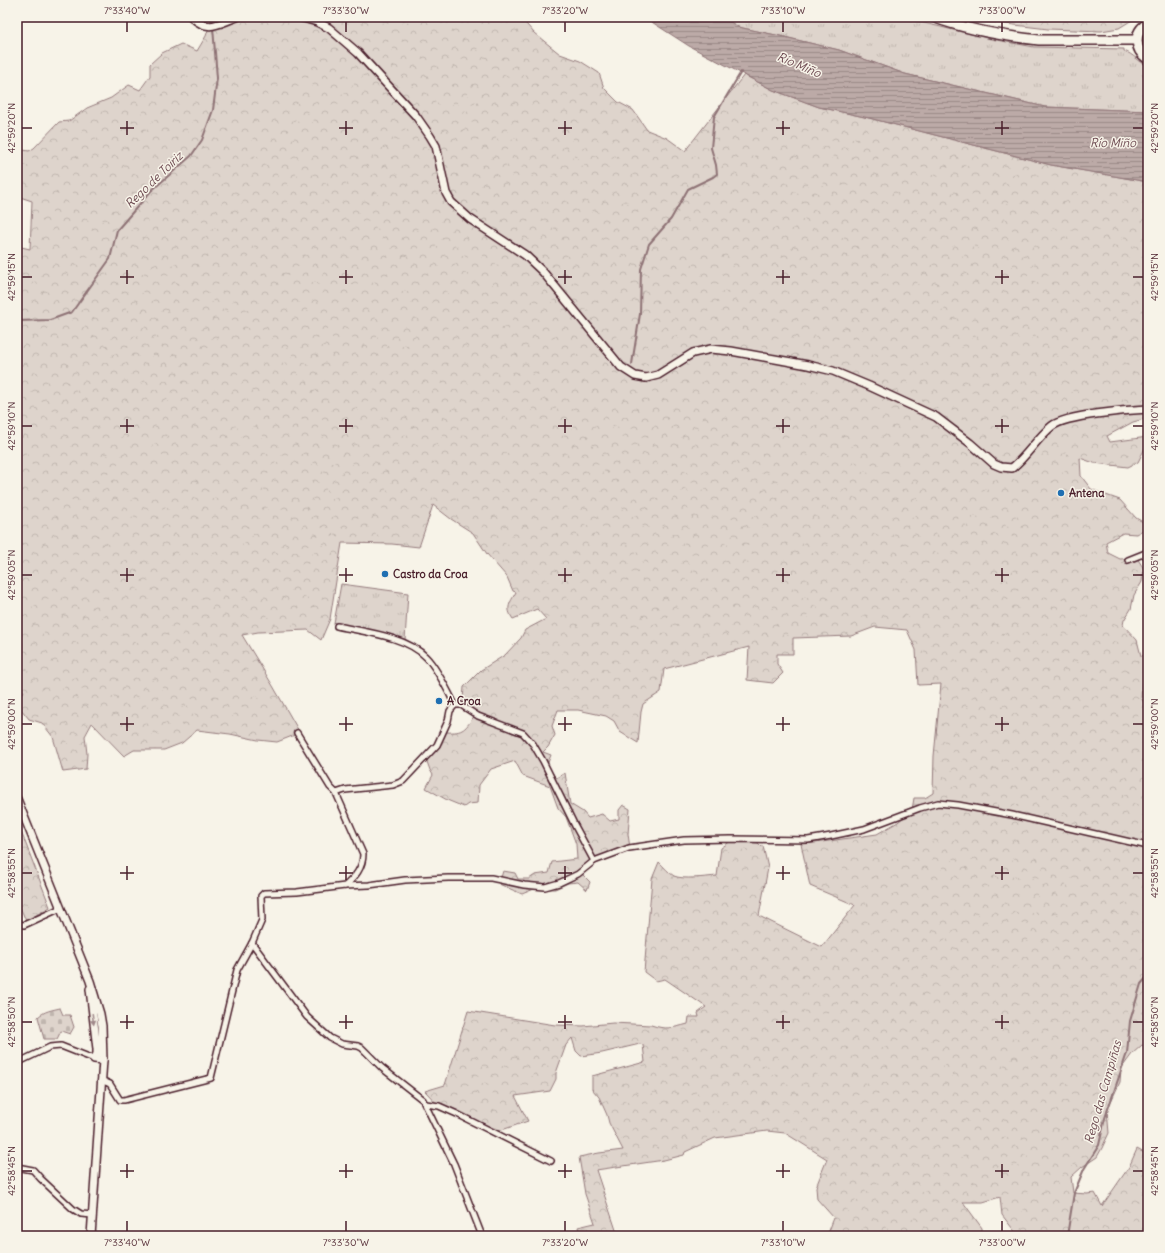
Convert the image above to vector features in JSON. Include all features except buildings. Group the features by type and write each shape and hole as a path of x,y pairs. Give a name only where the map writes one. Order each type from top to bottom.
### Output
{"highway":[{"path":"933,17 956,25 981,31 1039,40 1136,40"},
{"path":"1148,23 1142,26 1139,30 1136,40 1139,51 1148,59"}],"street":[{"path":"192,17 203,25 213,26 237,17"},
{"path":"300,17 317,22 329,28 358,53 416,116 430,136 436,146 446,193 451,202 470,219 525,255 543,272 621,366 635,376 646,378 658,375 693,353 711,349 731,351 833,371 936,417 970,443 994,464 1001,467 1012,468 1020,462 1042,435 1054,425 1065,420 1148,409"},
{"path":"1128,560 1148,552"},
{"path":"337,626 403,641 416,648 427,658 455,705"},
{"path":"336,793 345,790 393,785 403,781 437,745 448,721 450,712 455,705"},
{"path":"455,705 461,705 478,716 523,733 533,744 594,861"},
{"path":"297,733 330,788 336,793 363,854 363,862 358,872 345,886"},
{"path":"17,799 90,980 100,1014 103,1060 91,1236"},
{"path":"102,1080 110,1084 120,1100 124,1100 211,1078 237,970 252,943 262,920 261,896 264,893 297,892 405,880 455,878 491,878 524,885 545,887 559,883 578,874 594,861 629,848 684,840 731,838 808,840 864,829 920,808 938,803 958,805 1012,815 1148,846"},
{"path":"17,924 24,925 61,908"},
{"path":"252,943 307,1017 330,1038 342,1044 362,1048 382,1068 423,1100 454,1164 482,1236"},
{"path":"90,980 92,1012 97,1049 97,1054 94,1059"},
{"path":"17,1063 50,1047 61,1046 94,1059 103,1060"},
{"path":"426,1104 439,1106 457,1114 551,1161"},
{"path":"17,1167 33,1170 41,1180 73,1209 81,1214 93,1215"}],"green space":[{"path":"198,17 520,17 534,33 560,54 580,61 599,73 604,88 618,102 633,110 647,130 667,138 685,151 744,75 773,90 819,107 869,118 1051,165 1148,182 1148,418 1133,422 1107,436 1110,442 1148,437 1147,444 1138,462 1128,467 1094,463 1080,458 1081,476 1091,489 1120,500 1136,518 1148,525 1148,527 1136,534 1123,533 1106,542 1108,553 1120,559 1137,558 1144,569 1142,582 1134,595 1131,609 1124,620 1123,625 1137,640 1141,656 1148,655 1148,683 1142,683 1141,698 1148,708 1148,1047 1142,1045 1132,1054 1121,1069 1120,1082 1107,1110 1109,1133 1097,1157 1082,1167 1071,1177 1073,1193 1095,1193 1102,1206 1129,1167 1137,1149 1148,1155 1148,1236 1024,1236 1016,1233 1002,1215 1000,1197 983,1202 963,1202 982,1228 982,1236 827,1236 834,1218 817,1199 816,1187 827,1159 785,1133 767,1131 715,1138 685,1152 684,1155 664,1160 596,1170 618,1236 580,1236 578,1227 595,1223 585,1194 579,1157 623,1150 609,1123 599,1097 592,1089 592,1076 645,1062 643,1045 640,1044 602,1053 581,1056 576,1051 572,1038 566,1045 556,1073 556,1079 550,1091 515,1096 528,1121 496,1132 441,1108 425,1091 445,1085 468,1011 555,1025 583,1026 613,1023 651,1025 661,1028 670,1028 688,1024 689,1017 699,1017 698,1013 706,1007 665,979 656,981 644,972 652,879 659,862 670,873 678,877 695,878 717,876 721,848 731,841 758,843 763,846 768,868 759,916 822,947 855,905 810,886 801,844 877,834 898,822 912,810 914,798 925,798 933,793 934,756 941,684 918,685 916,650 907,630 875,627 851,636 793,638 793,654 777,654 777,664 783,673 773,683 747,680 749,647 664,669 661,692 643,704 638,743 620,732 614,721 606,716 578,710 558,710 552,726 555,735 548,747 543,752 551,755 547,765 556,778 565,773 570,804 583,812 588,818 602,814 610,821 619,819 619,810 623,805 630,809 628,834 630,848 588,865 582,874 590,882 587,890 578,882 568,883 555,889 534,889 522,894 499,884 503,871 515,873 518,879 529,879 535,875 549,873 552,862 577,859 576,844 566,817 558,808 550,786 523,776 515,761 491,769 479,785 478,803 468,804 464,807 447,800 426,788 433,775 426,759 437,747 446,732 457,732 464,729 475,715 463,700 464,687 481,670 505,655 521,638 525,630 546,619 537,609 513,619 509,612 509,606 516,592 513,591 507,577 487,554 473,533 433,505 419,547 392,544 342,543 330,619 321,640 308,630 258,632 242,635 300,733 277,742 197,730 182,743 164,750 134,750 124,756 92,723 85,736 87,754 86,769 63,772 53,737 42,723 29,719 17,704 17,696 24,692 20,686 22,643 17,640 17,246 30,249 32,201 17,196 17,149 29,151 34,148 59,122 69,121 87,108 111,98 129,85 140,90 150,76 150,64 162,53 181,44 197,51 206,36 210,24"},
{"path":"723,17 899,17 991,39 1034,47 1124,49 1124,51 1148,66 1148,111 1045,107 905,74 839,50 738,27"},
{"path":"970,17 1137,17 1119,28 1101,31 1048,29 990,22"},
{"path":"341,584 408,593 405,640 334,623"},
{"path":"17,821 50,907 26,921 17,900"},
{"path":"60,1008 63,1015 70,1015 74,1027 70,1034 61,1031 57,1039 44,1039 38,1017 45,1012"}],"water":[{"name":"Río Miño","path":"644,17 723,17 738,27 839,50 905,74 1045,107 1148,111 1148,182 1051,165 869,118 819,107 773,90 689,46"}],"waterway":[{"name":"Rego de Toiriz","path":"211,17 212,23"},
{"name":"Rego de Toiriz","path":"17,321 50,320 72,312 110,259 117,230 151,191 191,156 202,140 213,110 217,78 213,27"},
{"path":"632,364 640,314 641,269 649,244 671,219 688,189 717,174 711,148 714,117 741,72"},
{"name":"Rego das Campiñas","path":"1067,1236 1074,1193 1084,1169 1099,1145 1105,1118 1127,1053 1130,1021 1141,984 1148,976"}],"place":[{"name":"Antena","path":"1061,493"},
{"name":"Castro da Croa","path":"385,574"},
{"name":"A Croa","path":"439,701"}]}
